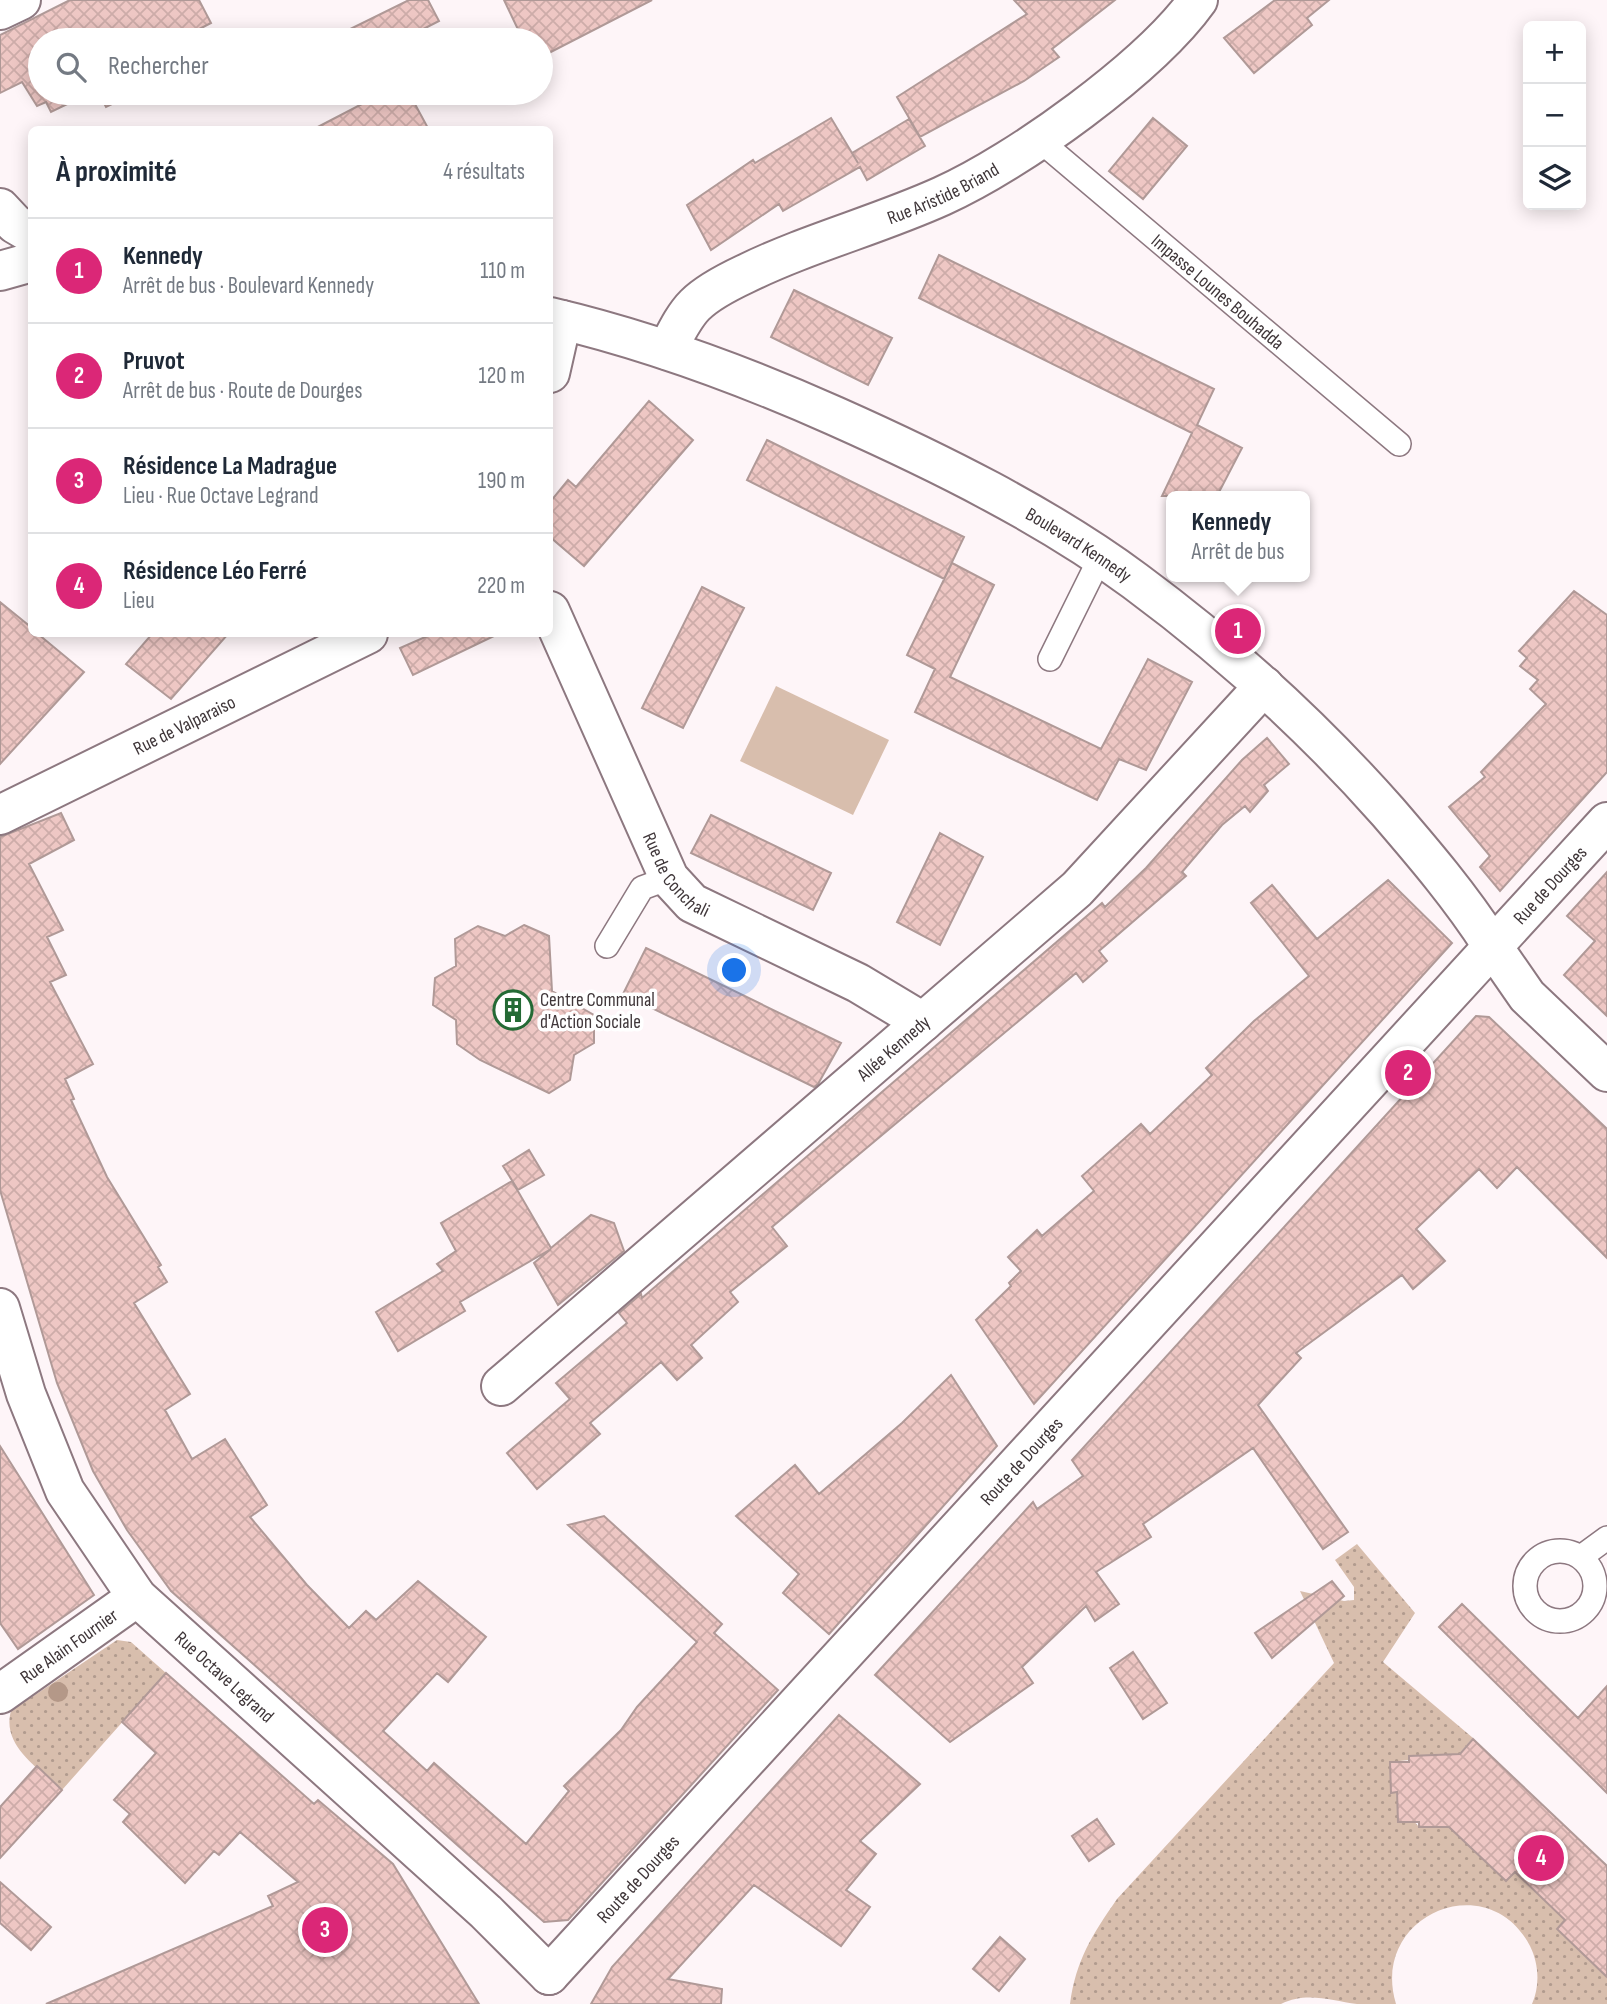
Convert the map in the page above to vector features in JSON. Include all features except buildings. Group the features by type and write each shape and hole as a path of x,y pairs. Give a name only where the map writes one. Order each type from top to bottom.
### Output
{"street":[{"path":"0,10 21,0"},
{"name":"Rue Aristide Briand","path":"667,350 695,304 726,284 766,263 942,196 989,171 1038,139 1100,94 1162,40 1198,0"},
{"path":"0,208 15,224 28,232"},
{"path":"0,271 28,263"},
{"path":"553,346 556,319"},
{"name":"Boulevard Kennedy","path":"556,319 667,350 781,392 894,442 1006,500 1134,580 1264,686 1335,751 1451,884 1527,996 1607,1072"},
{"name":"Rue de Conchali","path":"553,618 669,878 692,903 858,983 923,1021"},
{"name":"Rue de Valparaiso","path":"0,815 362,637"},
{"name":"Allée Kennedy","path":"500,1386 1077,890 1264,686"},
{"name":"Rue de Dourges","path":"1492,944 1607,822"},
{"name":"Route de Dourges","path":"547,1989 1492,944"},
{"name":"Rue Octave Legrand","path":"0,1308 26,1394 65,1491 137,1597 486,1912 547,1989"},
{"name":"Rue Alain Fournier","path":"0,1694 137,1597"}],"lane":[{"name":"Impasse Lounes Bouhadda","path":"1038,139 1399,444"},
{"path":"1050,659 1100,558"},
{"path":"607,946 642,888 669,878"},
{"path":"1581,1557 1607,1538"}],"shaded area":[{"path":"776,686 889,740 853,815 740,761"},
{"path":"1357,1544 1415,1613 1383,1662 1473,1738 1458,1755 1390,1762 1398,1803 1419,1827 1449,1827 1506,1881 1515,1872 1565,1920 1558,1929 1607,1977 1607,2004 1532,2004 1537,1975 1530,1946 1511,1922 1488,1908 1462,1905 1437,1911 1415,1925 1400,1946 1392,1973 1396,2004 1357,2004 1310,1997 1281,2004 1070,2004 1076,1974 1086,1948 1117,1899 1334,1663 1300,1591 1344,1601 1354,1600 1354,1587 1335,1560"},
{"path":"117,1640 131,1642 166,1673 62,1790 24,1756 17,1746 9,1724 11,1711"}],"place":[{"name":"Kennedy","path":"1238,631"},
{"name":"Centre Communal d'Action Sociale","path":"513,1010"},
{"name":"Pruvot","path":"1408,1073"},
{"name":"Résidence Léo Ferré","path":"1541,1858"},
{"name":"Résidence La Madrague","path":"325,1930"}]}
